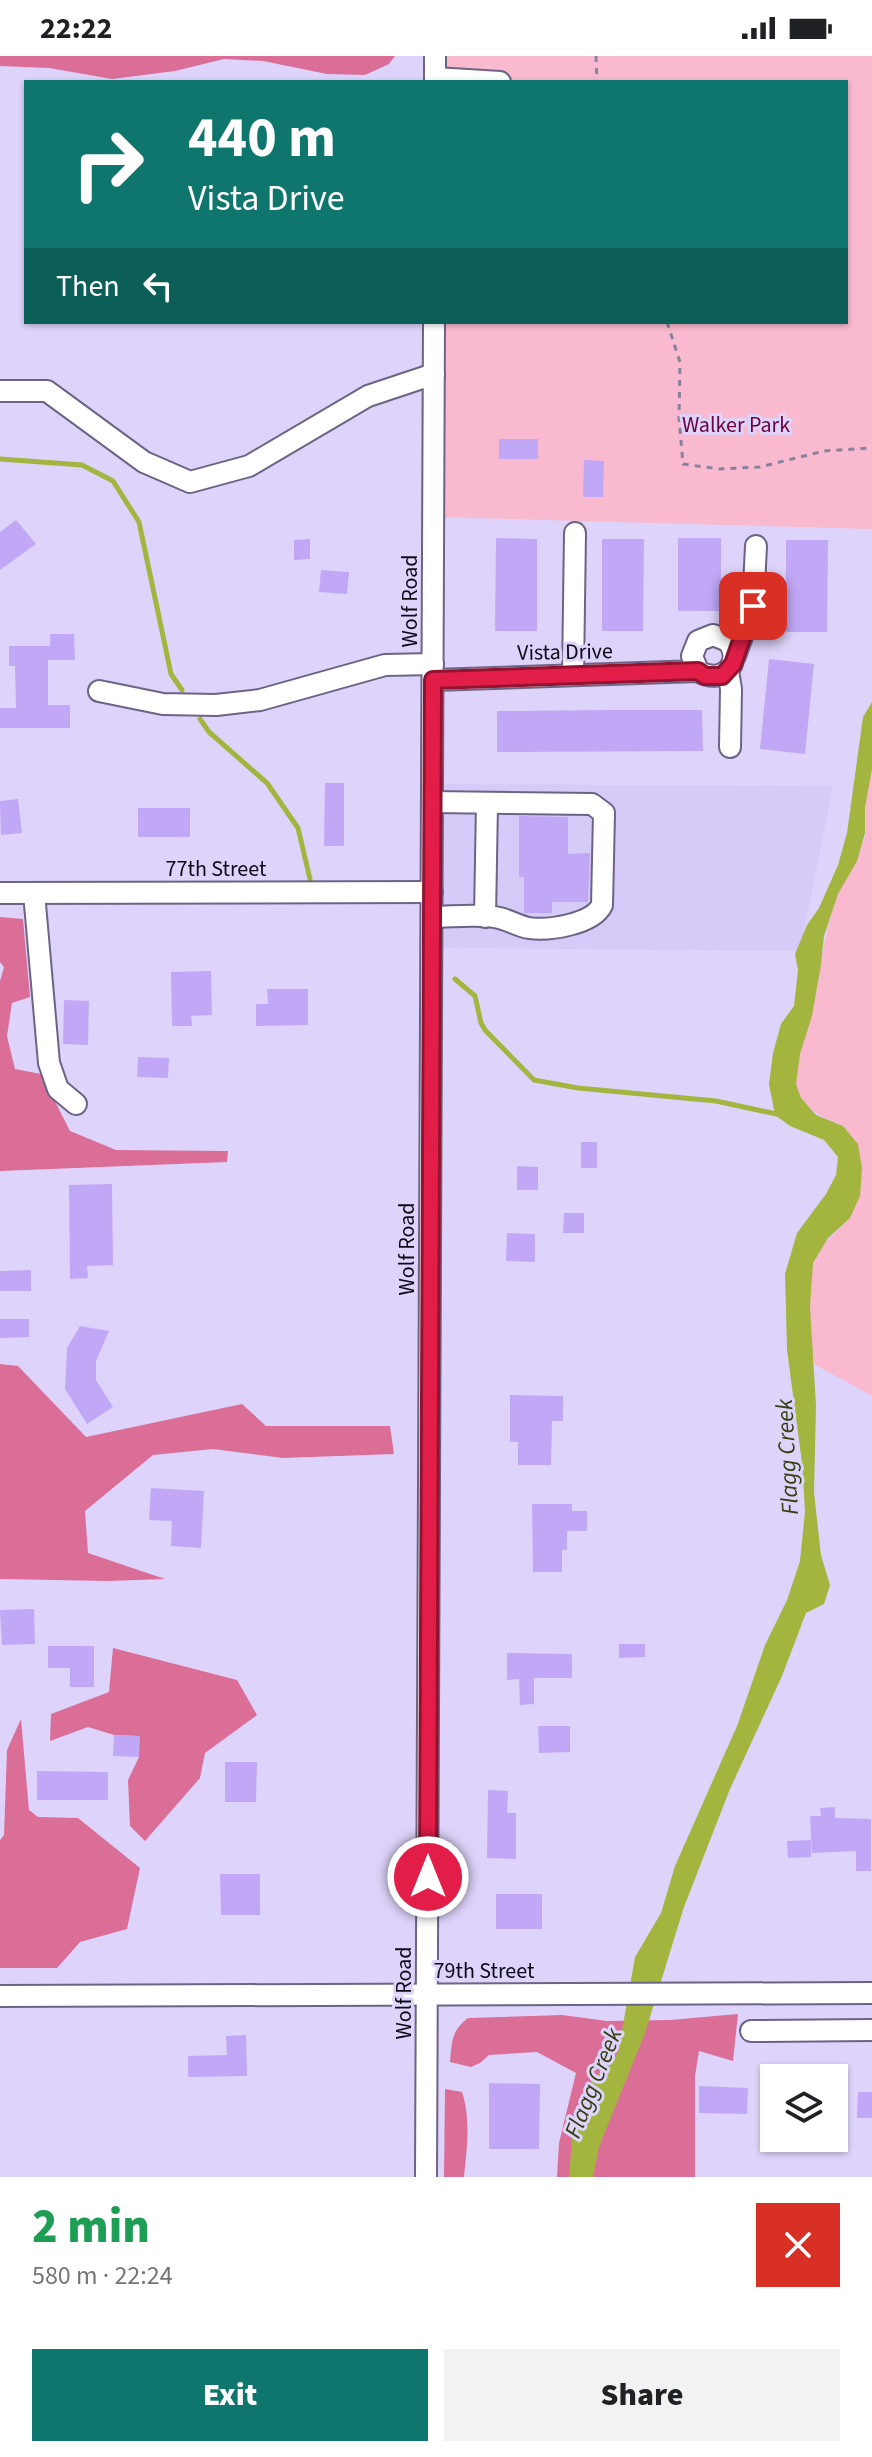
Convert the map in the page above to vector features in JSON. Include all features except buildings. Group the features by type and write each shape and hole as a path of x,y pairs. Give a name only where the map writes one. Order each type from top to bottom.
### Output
{"street":[{"path":"435,56 435,80"},
{"name":"Wolf Road","path":"426,2177 434,324"},
{"path":"0,391 47,391 144,462 190,482 249,466 368,396 434,374"},
{"path":"573,674 575,533"},
{"path":"732,664 753,606 756,546"},
{"path":"698,671 692,656 698,641 705,637 721,636 728,641 733,648 730,747"},
{"name":"Vista Drive","path":"99,691 163,704 216,705 260,700 385,665 433,672 573,674 698,671 714,677 722,676 732,664"},
{"path":"432,802 592,804 604,813 602,905 598,913 582,922 531,928 496,916 432,917"},
{"path":"485,917 487,803"},
{"name":"77th Street","path":"0,893 432,892"},
{"path":"34,893 49,1063 58,1089 76,1104"},
{"name":"79th Street","path":"0,1996 872,1993"},
{"path":"751,2031 872,2030"}],"path":[{"path":"596,56 597,80"},
{"path":"668,324 680,362 679,418 683,464 719,469 760,467 824,451 872,448"}],"shaded area":[{"path":"0,56 395,56 389,64 365,75 327,74 263,61 224,59 175,71 112,79 49,68 0,66"},
{"path":"441,784 833,786 800,951 440,948"},
{"path":"0,917 23,919 30,997 12,1003 7,1036 15,1069 41,1074 70,1131 116,1150 228,1151 227,1162 0,1171 0,981 4,967 0,962"},
{"path":"0,1364 18,1366 86,1437 242,1404 266,1426 390,1426 394,1454 283,1458 213,1449 153,1455 85,1511 88,1553 165,1579 0,1579"},
{"path":"113,1648 237,1680 257,1715 205,1753 200,1778 145,1841 130,1826 128,1780 139,1757 139,1736 114,1735 88,1727 50,1741 51,1714 109,1692"},
{"path":"21,1719 29,1810 38,1817 78,1818 140,1868 127,1929 80,1942 57,1968 0,1968 0,1840 4,1835 7,1750"},
{"path":"738,2014 733,2061 699,2051 695,2076 695,2177 557,2177 559,2143 576,2073 537,2052 489,2055 471,2067 450,2062 455,2032 468,2018 562,2015 607,2021"},
{"path":"445,2089 462,2092 465,2102 468,2134 464,2177 444,2177"}],"green space":[{"name":"Walker Park","path":"441,56 872,56 872,529 433,517 436,324 848,324 848,80 440,80"},
{"path":"872,769 872,1396 814,1364 811,1272 821,1249 850,1218 843,1126 806,1105 796,1083 797,1066 811,1017 832,912 865,836 866,801"}],"water":[{"name":"Flagg Creek","path":"872,702 872,769 865,807 865,833 857,861 838,894 824,936 812,1016 800,1054 796,1084 801,1098 816,1115 843,1126 858,1144 862,1168 860,1196 850,1218 828,1238 813,1263 810,1307 816,1405 814,1492 821,1555 830,1585 824,1604 806,1613 782,1676 730,1789 684,1907 645,2033 599,2147 593,2177 569,2177 573,2128 587,2086 618,2053 635,1957 661,1913 675,1866 737,1726 765,1645 787,1600 800,1561 805,1511 787,1350 785,1274 797,1233 826,1194 836,1175 838,1157 824,1140 790,1126 775,1115 769,1084 781,1024 794,1006 798,970 795,954 838,865 847,833 863,717"}],"waterway":[{"path":"0,459 82,465 113,481 139,522 171,674 182,690"},
{"path":"200,719 209,732 267,783 298,828 310,879"},
{"path":"455,979 475,996 485,1030 534,1080 578,1088 716,1101 781,1115"}],"route":[{"path":"428,1877 433,680 698,671 705,676 722,676 733,664 753,606"}]}
